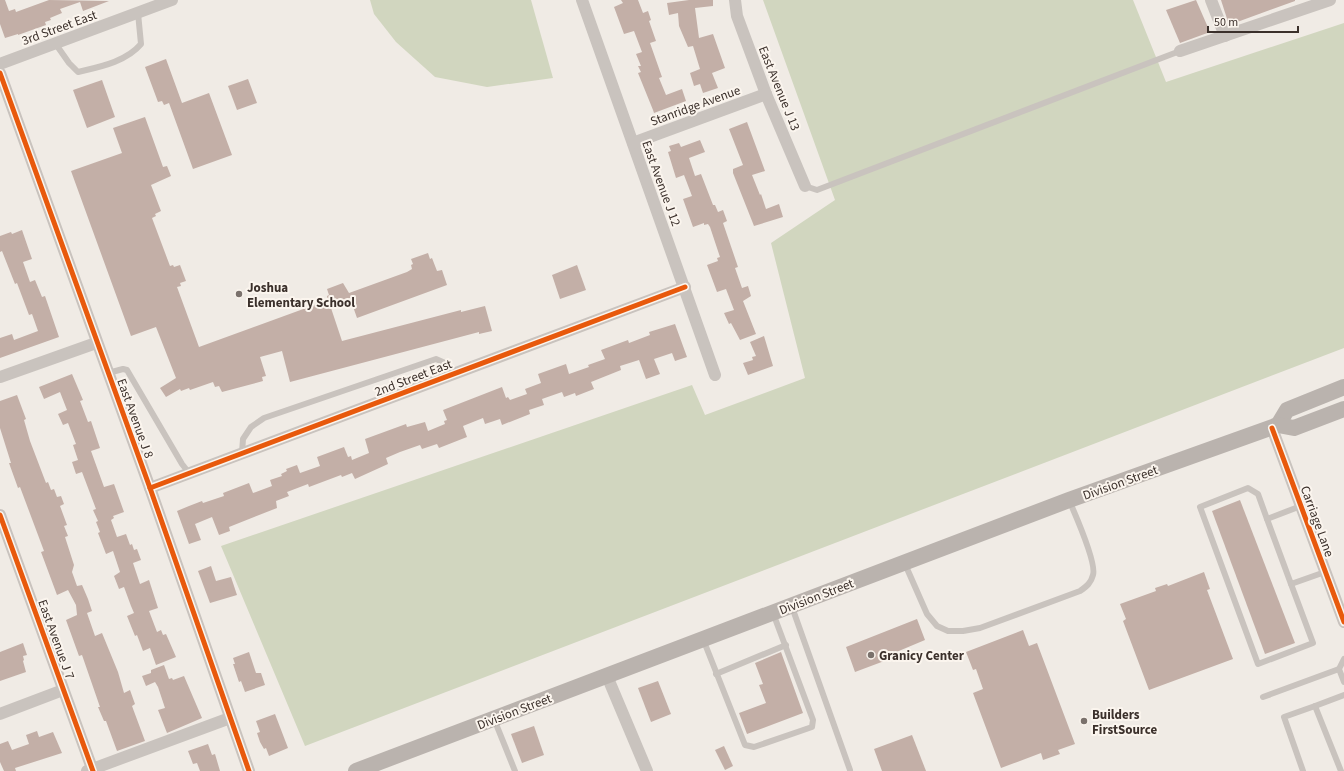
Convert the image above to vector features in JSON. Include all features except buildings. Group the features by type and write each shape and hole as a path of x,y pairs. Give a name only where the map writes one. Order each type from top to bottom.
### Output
{"main road":[{"path":"1275,426 1287,410 1344,387"},
{"name":"Division Street","path":"356,771 1069,500 1275,426 1294,428 1344,409"}],"street":[{"name":"3rd Street East","path":"0,64 172,0"},
{"name":"East Avenue J 12","path":"582,0 715,375"},
{"name":"East Avenue J 13","path":"735,0 737,16 766,94 805,186"},
{"path":"1211,0 1225,36"},
{"path":"1180,51 1316,2 1330,0"},
{"name":"East Avenue J 8","path":"0,73 96,343 150,488 249,771"},
{"name":"Stanridge Avenue","path":"633,143 766,94"},
{"name":"2nd Street East","path":"150,488 685,287"},
{"path":"0,377 96,343"},
{"name":"Carriage Lane","path":"1275,426 1301,506 1344,622"},
{"name":"East Avenue J 7","path":"0,515 5,542 63,690 90,770"},
{"path":"607,676 647,771"},
{"path":"0,714 63,690"},
{"path":"90,770 230,718"}],"lane":[{"path":"55,43 69,63 78,72 104,65 134,52 140,44 138,13"},
{"path":"805,186 817,190 1180,51"},
{"path":"242,453 243,439 251,427 280,412 436,359 445,363 451,375"},
{"path":"108,373 123,369 127,370 182,464 189,473"},
{"path":"1248,488 1258,494 1291,584 1312,643 1258,664 1200,506 1248,488"},
{"path":"905,562 927,614 937,626 948,631 963,632 980,628 1080,591 1090,584 1094,573 1091,558 1069,500"},
{"path":"1267,519 1301,506"},
{"path":"1291,584 1325,572"},
{"path":"791,606 850,770"},
{"path":"703,639 745,745 754,747 812,727 813,720 773,613"},
{"path":"716,674 786,645"},
{"path":"1262,697 1339,669 1344,659"},
{"path":"1339,669 1344,682"},
{"path":"1304,771 1284,717 1344,695"},
{"path":"1315,706 1341,771"},
{"path":"494,719 515,771"}],"green space":[{"path":"370,0 531,0 553,78 487,87 435,77 396,42 374,14"},
{"path":"763,0 1133,0 1166,82 1344,23 1344,348 305,746 221,546 692,385 705,415 805,378 771,243 835,200"}],"cycle path":[{"path":"0,73 150,488 249,771"},
{"path":"150,488 685,287"},
{"path":"1272,428 1344,622"},
{"path":"0,515 93,771"}],"place":[{"name":"Joshua Elementary School","path":"239,294"},
{"name":"Granicy Center","path":"871,655"},
{"name":"Builders FirstSource","path":"1084,721"}]}
